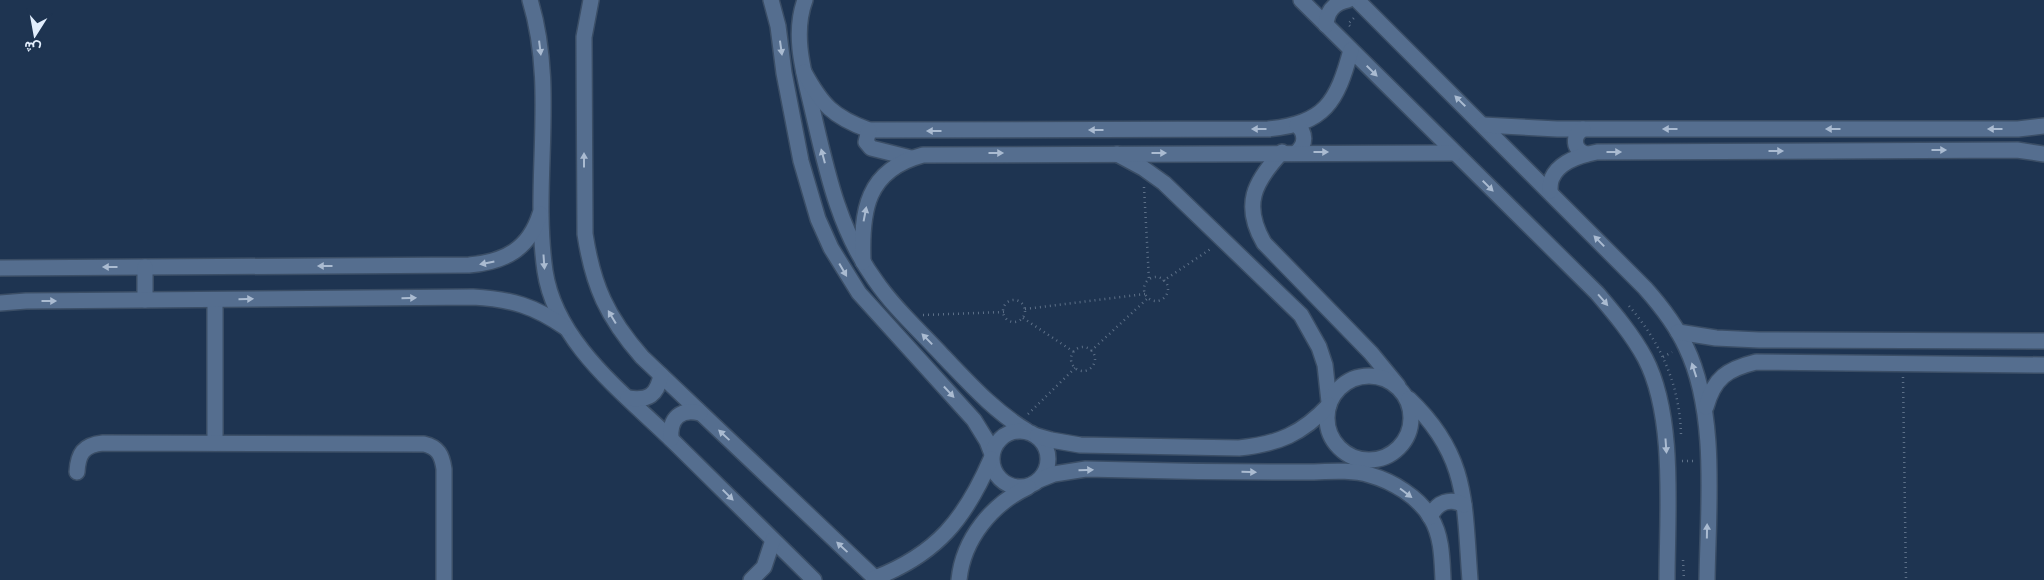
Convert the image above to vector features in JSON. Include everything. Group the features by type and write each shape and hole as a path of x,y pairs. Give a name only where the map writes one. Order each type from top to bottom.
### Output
{"street":[{"path":"530,0 538,34 543,93 542,207 545,272 554,301 567,328 585,354 606,378 671,438 814,580"},
{"path":"591,0 584,37 584,225 589,261 597,288 624,336 642,357 876,579 898,570 918,558 937,543 953,526 964,510 992,456 995,445 1009,432 1027,431 1051,440 1080,446 1239,448 1260,446 1298,432 1315,420 1329,404 1338,389 1351,379 1367,375 1383,377 1398,386"},
{"path":"771,0 778,26 786,82 801,161 818,219 831,248 859,293 974,420 984,436 997,476 1003,482 1020,488 1054,474 1086,469 1346,471 1370,475 1400,488 1416,501 1430,517 1438,532 1443,580"},
{"path":"805,0 799,27 804,72 837,207 863,262 889,299 990,404 1027,431 1046,448 1049,463 1046,472 1034,483 1014,494 988,516 977,531 968,550 960,570 959,580"},
{"path":"1300,0 1597,293 1632,337 1645,358 1655,383 1661,409 1666,461 1667,580"},
{"path":"1326,26 1327,16 1332,7 1340,2 1354,1 1550,191 1645,288 1668,316 1674,339 1687,348 1704,411"},
{"path":"778,26 782,21 789,19 795,21 799,27"},
{"path":"804,72 815,92 829,110 848,122 869,130 1268,130 1297,125 1314,117 1329,105 1340,89 1351,50"},
{"path":"1297,125 1301,129 1304,139 1301,149 1290,152 1261,177 1255,191 1252,211 1257,231 1264,243 1371,353 1407,398 1426,415 1441,434 1461,480 1470,580"},
{"path":"1483,125 1531,129 2018,129 2044,126"},
{"path":"1583,129 1577,134 1575,142 1578,150 1586,154"},
{"path":"2017,150 2024,148 2029,140 2027,133 2018,129"},
{"path":"869,130 866,137 871,148 911,158"},
{"path":"1550,191 1552,178 1561,167 1572,159 1586,154 1607,152 2017,150 2044,154"},
{"path":"1113,153 1143,168 1164,183 1288,301 1311,330 1325,365 1329,404 1326,420 1330,435 1338,448 1351,457 1366,460 1381,459 1395,453 1405,442 1411,428 1412,412 1407,398"},
{"path":"863,262 862,237 864,215 870,194 880,179 894,166 911,158 935,154 1455,153"},
{"path":"0,268 490,264 509,256 524,244 536,227 542,207"},
{"path":"145,267 145,300"},
{"path":"0,303 26,301 494,298 533,308 567,328"},
{"path":"215,300 215,443"},
{"path":"1674,339 2044,341"},
{"path":"1756,362 1751,361 1748,355 1748,348 1752,343 1759,340"},
{"path":"1707,580 1700,462 1704,411 1711,390 1720,379 1743,365 1756,362 2044,365"},
{"path":"628,398 640,400 652,396 659,386 661,375"},
{"path":"671,438 670,429 673,419 681,413 690,410 700,413"},
{"path":"77,472 80,454 83,449 94,444 424,444 432,446 438,451 444,469 444,580"},
{"path":"1346,471 1366,460"},
{"path":"1366,460 1381,479"},
{"path":"1430,517 1433,510 1444,501 1458,501 1464,505"},
{"path":"751,580 764,567 773,540"}],"path":[{"path":"1143,168 1149,280 1144,289 1145,294 1152,301 1163,299 1167,290 1163,281 1154,278 1149,280"},
{"path":"1163,281 1224,240"},
{"path":"1025,308 1145,294"},
{"path":"1091,351 1148,298"},
{"path":"1022,318 1014,321 1006,317 1004,312 1006,304 1015,300 1019,301 1025,308"},
{"path":"1022,318 1025,308"},
{"path":"905,316 1004,312"},
{"path":"1022,318 1074,352"},
{"path":"1674,339 1676,357"},
{"path":"1083,348 1091,351 1095,360 1090,369 1085,371 1076,368 1072,360 1074,352 1083,348"},
{"path":"1663,357 1674,352"},
{"path":"1902,364 1906,580"},
{"path":"1027,431 1076,368"},
{"path":"1693,452 1700,462"},
{"path":"1666,461 1700,462"}]}
